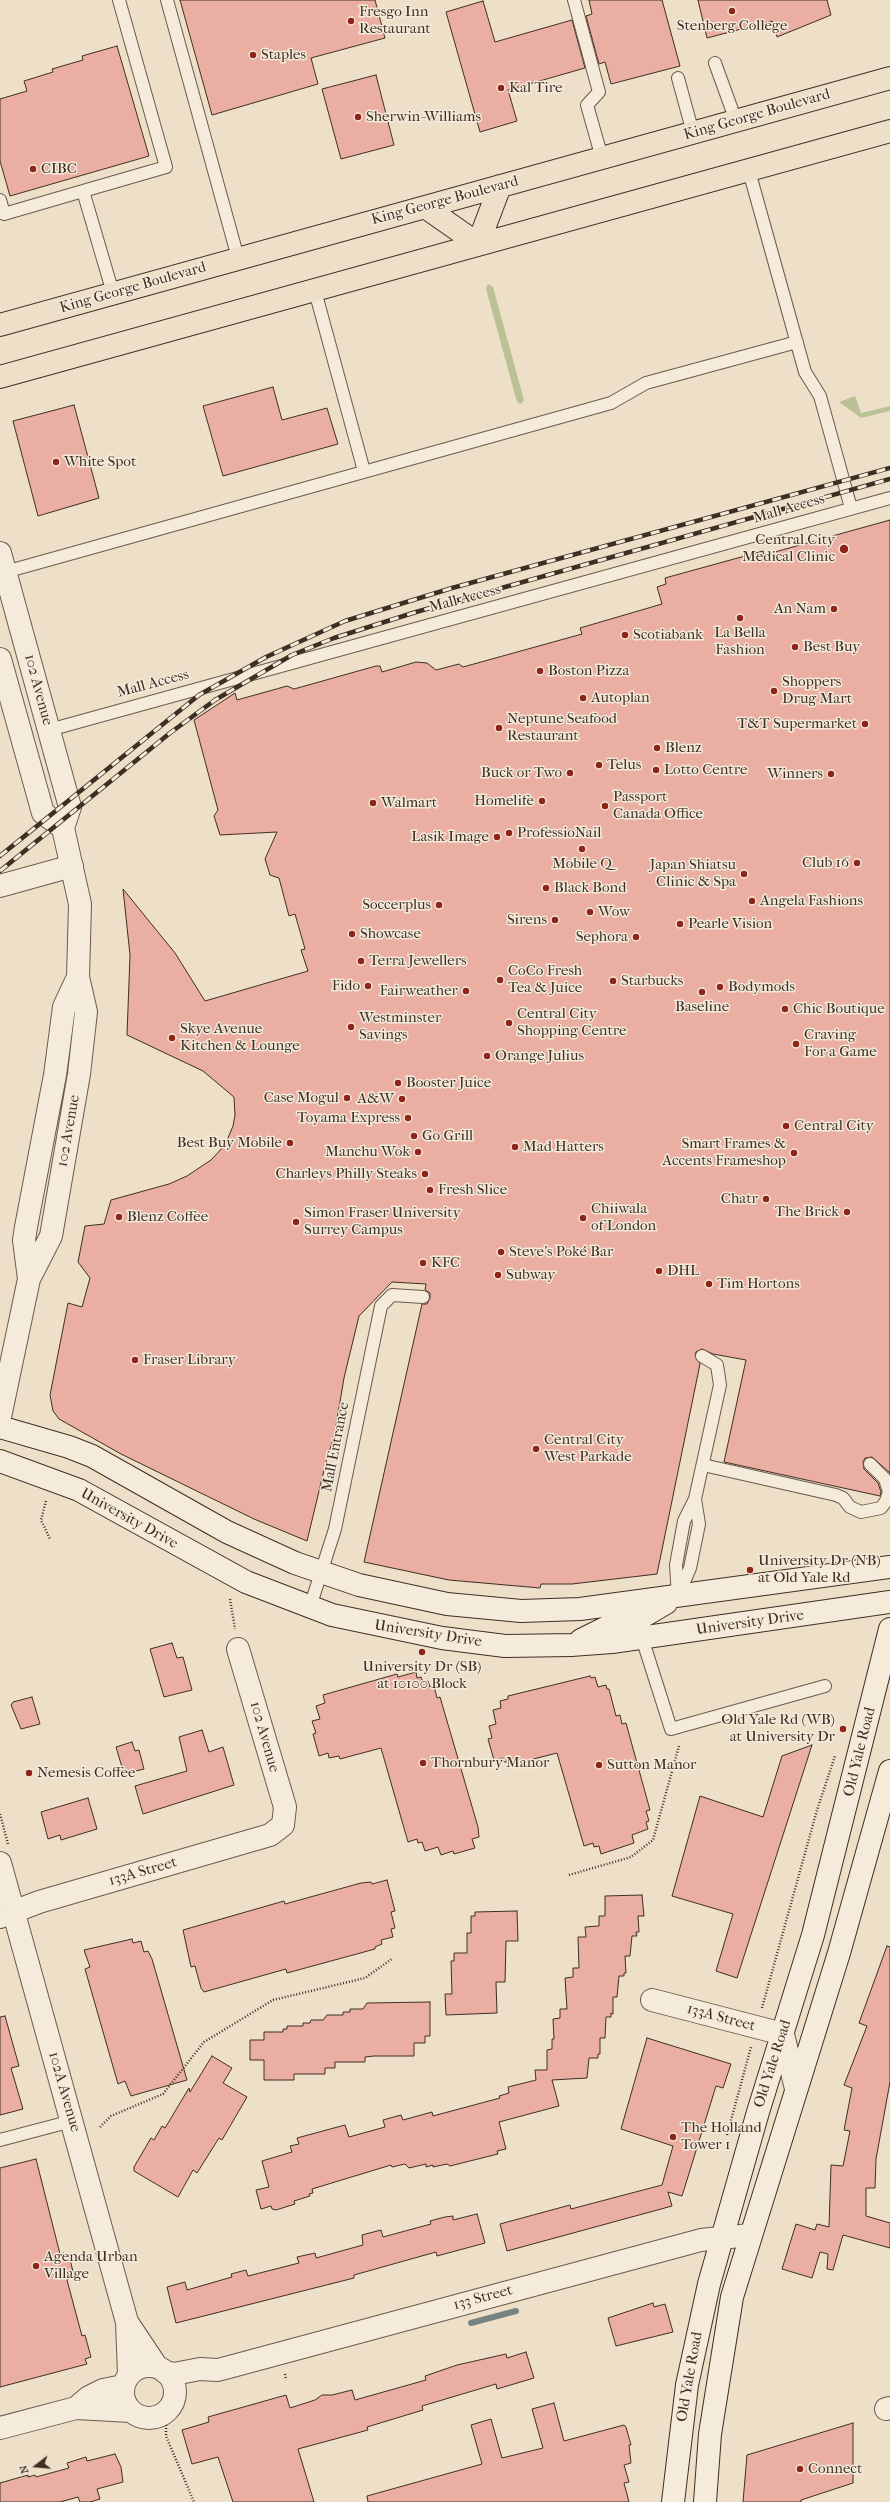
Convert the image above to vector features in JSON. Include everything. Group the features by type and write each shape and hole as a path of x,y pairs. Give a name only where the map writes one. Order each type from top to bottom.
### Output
{"main road":[{"name":"King George Boulevard","path":"0,325 890,78"},
{"path":"0,377 890,131"},
{"path":"478,244 500,186"},
{"path":"425,207 478,244"},
{"name":"102 Avenue","path":"0,1417 29,1280 24,1240 55,1075 64,1008 78,978 81,914 63,828 70,807 3,562"},
{"name":"102 Avenue","path":"0,659 43,813 63,828"},
{"path":"0,886 72,866"},
{"path":"0,1427 69,1447 92,1456 259,1548 321,1573 358,1585 411,1598 447,1604 521,1611 580,1609 678,1597 890,1567"},
{"name":"University Drive","path":"0,1461 79,1490 217,1568 246,1582 310,1607 368,1624 442,1638 505,1646 571,1645 642,1638 890,1602"},
{"path":"571,1645 611,1625 637,1620 678,1597"},
{"name":"Old Yale Road","path":"673,2502 687,2385 709,2284 813,1935 838,1841 890,1629"},
{"name":"102 Avenue","path":"238,1649 285,1807 284,1825"},
{"name":"Old Yale Road","path":"706,2502 710,2434 732,2297 841,1946 890,1771"},
{"name":"133A Street","path":"7,1914 39,1902 270,1835 284,1825"},
{"name":"102A Avenue","path":"0,1863 7,1914 72,2121 127,2322 126,2380"},
{"name":"133A Street","path":"652,2000 783,2034"},
{"path":"783,2034 796,2089"},
{"name":"133 Street","path":"161,2370 174,2374 200,2369 218,2370 701,2240 723,2236 750,2235"},
{"name":"102A Avenue","path":"127,2322 161,2370"},
{"path":"0,2428 76,2408 131,2411 143,2417 157,2416 170,2408 173,2400 174,2385 161,2370 142,2367 126,2380 89,2397 76,2408"},
{"name":"133 Street","path":"173,2400 184,2390 204,2383 218,2370"},
{"path":"126,2380 124,2400 131,2411"}],"lane":[{"path":"0,200 4,214 166,167 119,0"},
{"path":"167,0 238,258"},
{"path":"574,0 598,92 587,105 602,158"},
{"path":"715,63 736,121"},
{"path":"678,78 693,133"},
{"path":"749,171 805,372 820,396 852,508"},
{"path":"83,191 113,293"},
{"path":"315,290 364,471"},
{"path":"3,562 364,471 611,403 646,383 797,342"},
{"name":"Mall Access","path":"49,730 890,498"},
{"name":"Mall Entrance","path":"310,1607 335,1530 381,1306 392,1295 423,1298"},
{"path":"678,1597 690,1568 699,1524 695,1499 720,1385 717,1365 702,1356"},
{"path":"703,1465 836,1495 861,1512 880,1508 886,1501 889,1492 885,1479 870,1464"},
{"path":"642,1638 671,1729 825,1686"},
{"path":"0,2140 72,2121"}],"path":[{"path":"47,1500 41,1520 50,1539"},
{"path":"230,1594 238,1649"},
{"path":"569,1875 631,1857 653,1840 679,1746"},
{"path":"725,2143 834,1756"},
{"path":"100,2127 111,2116 163,2094 204,2042 273,2000 365,1978 393,1958"},
{"path":"166,2425 166,2436 194,2502"}],"green space":[{"path":"488,284 493,287 524,400 521,404 517,402 486,289"},
{"path":"855,396 861,413 890,406 890,411 861,418 839,402"}],"building":[{"name":"Staples","path":"180,0 375,0 385,38 311,58 318,84 212,115"},
{"path":"589,0 662,0 680,66 611,84 605,62 599,64 586,16 592,14"},
{"path":"698,0 827,0 831,15 777,37 772,21 707,38"},
{"path":"483,1 495,42 572,20 585,68 508,90 517,121 480,132 446,12"},
{"path":"117,46 149,156 10,196 0,161 0,99 27,91 24,81 53,72 52,69 83,60 82,56"},
{"name":"Sherwin-Williams","path":"376,75 394,145 341,159 322,89"},
{"path":"273,387 282,420 327,408 338,444 223,476 203,406"},
{"name":"White Spot","path":"74,405 99,498 38,516 13,421"},
{"name":"Central City Shopping Centre","path":"890,520 890,1473 872,1457 865,1458 863,1462 864,1469 878,1483 881,1492 880,1496 724,1462 746,1360 713,1354 702,1349 696,1352 695,1355 700,1364 657,1574 572,1584 541,1584 540,1588 449,1580 364,1562 422,1304 427,1304 430,1298 430,1293 425,1290 426,1284 392,1282 359,1316 344,1378 334,1437 327,1458 307,1541 254,1519 121,1454 59,1419 53,1411 50,1395 68,1303 82,1307 90,1278 78,1262 85,1226 104,1224 111,1200 169,1184 187,1176 211,1160 225,1145 233,1126 235,1115 234,1097 203,1071 127,1035 130,955 123,889 175,953 205,1001 308,971 301,950 305,949 295,914 289,916 279,878 270,875 265,859 277,832 220,835 214,816 218,810 194,720 235,693 237,700 287,686 294,689 376,666 380,666 382,672 416,662 427,663 436,670 459,664 463,667 582,634 580,628 662,604 657,587 666,584 665,578 763,551 764,555"},
{"path":"172,1643 177,1658 183,1657 192,1690 164,1697 150,1649"},
{"name":"Thornbury Manor","path":"416,1672 417,1678 421,1677 423,1682 428,1681 430,1687 434,1686 437,1698 440,1697 478,1827 479,1837 472,1839 475,1848 454,1854 453,1851 441,1855 438,1847 425,1851 422,1842 418,1843 417,1839 408,1842 381,1748 340,1759 339,1756 329,1758 328,1753 319,1756 313,1734 316,1733 312,1721 320,1719 316,1706 325,1703 323,1695 397,1674 398,1677"},
{"name":"Sutton Manor","path":"590,1676 591,1678 595,1677 598,1687 606,1685 607,1689 609,1689 616,1716 620,1715 622,1724 626,1723 650,1810 646,1811 649,1821 646,1822 648,1829 632,1835 634,1843 601,1854 599,1846 594,1847 593,1843 584,1846 557,1753 514,1764 513,1761 504,1762 503,1758 494,1760 488,1739 492,1738 489,1726 496,1724 493,1710 501,1708 500,1701 508,1699 508,1696"},
{"path":"32,1697 40,1724 21,1729 11,1705 13,1702"},
{"path":"202,1730 209,1752 223,1747 234,1785 143,1814 135,1786 187,1771 179,1737"},
{"path":"132,1742 135,1751 139,1750 144,1769 124,1774 116,1747"},
{"path":"812,1745 737,1978 716,1971 733,1914 672,1896 700,1796 763,1817 782,1756"},
{"path":"88,1798 97,1829 61,1840 60,1835 48,1839 41,1812"},
{"path":"387,1880 395,1911 391,1912 395,1928 391,1929 393,1937 381,1940 382,1944 375,1947 375,1949 287,1973 286,1969 204,1992 201,1988 195,1966 191,1967 183,1930 284,1901 285,1904 361,1883 371,1882 372,1884"},
{"path":"642,1895 644,1916 638,1916 639,1932 636,1932 637,1936 632,1936 630,1956 625,1956 626,1973 624,1973 624,1976 619,1976 617,1997 613,1997 613,2014 611,2013 611,2017 606,2017 605,2038 600,2038 600,2054 598,2054 598,2058 589,2058 587,2078 552,2080 559,2106 499,2122 506,2149 497,2151 498,2154 450,2166 447,2164 426,2167 426,2164 409,2168 405,2164 392,2167 391,2165 312,2189 313,2193 309,2194 310,2196 294,2201 295,2204 276,2210 272,2209 271,2206 261,2209 256,2190 269,2187 262,2161 292,2152 290,2146 299,2144 297,2138 345,2125 349,2137 385,2127 383,2120 401,2115 403,2120 432,2112 433,2116 500,2098 499,2096 509,2093 508,2087 536,2080 535,2070 547,2070 547,2050 552,2049 552,2039 554,2039 553,2019 560,2018 560,2009 567,2009 565,1978 573,1977 573,1968 579,1968 578,1937 586,1937 585,1927 599,1926 599,1916 605,1916 605,1896"},
{"path":"517,1911 518,1941 506,1941 505,1982 496,1982 497,2013 446,2015 445,1994 452,1994 451,1961 454,1961 454,1953 467,1953 467,1933 471,1933 471,1916 475,1916 475,1912"},
{"path":"132,1939 133,1943 141,1941 144,1952 148,1951 152,1959 187,2080 131,2096 125,2081 118,2084 85,1969 90,1967 84,1950"},
{"path":"887,1946 890,1947 890,2082 876,2159 875,2188 866,2188 866,2216 890,2223 890,2248 843,2235 833,2270 827,2269 828,2254 820,2252 812,2278 782,2269 796,2224 815,2230 817,2224 829,2227 831,2165 843,2166 850,2131 844,2130 852,2088 844,2085 867,2026 859,2023"},
{"path":"430,2002 430,2036 425,2036 425,2043 414,2043 414,2056 374,2056 365,2057 365,2062 335,2062 335,2068 325,2068 325,2074 294,2074 294,2080 264,2080 264,2060 250,2060 250,2040 264,2040 264,2032 283,2032 283,2029 287,2029 287,2026 303,2026 303,2023 310,2023 311,2020 323,2020 327,2015 343,2015 343,2012 350,2012 350,2009 363,2009 367,2003"},
{"path":"5,2016 19,2066 11,2068 23,2109 0,2115 0,2017"},
{"name":"The Holland Tower 1","path":"647,2038 731,2064 723,2088 716,2086 682,2196 668,2192 672,2206 507,2251 500,2224 570,2205 571,2209 662,2185 673,2146 621,2129"},
{"path":"212,2056 232,2068 223,2083 247,2097 222,2140 219,2138 197,2173 193,2170 178,2197 134,2171 134,2167 151,2138 154,2140 162,2126 165,2128 189,2088 190,2092"},
{"name":"Agenda Urban Village","path":"36,2159 60,2254 64,2253 65,2257 69,2256 74,2275 67,2280 82,2336 85,2335 91,2357 85,2359 87,2364 0,2387 0,2168"},
{"path":"477,2214 485,2243 437,2256 436,2252 354,2275 354,2278 176,2323 167,2287 185,2282 187,2290 232,2277 231,2274 246,2270 248,2276 299,2263 297,2257 315,2253 316,2258 363,2245 362,2235 381,2230 383,2237 431,2224 430,2221 445,2217 453,2216 453,2220"},
{"path":"653,2303 654,2307 665,2304 673,2332 616,2346 608,2318"},
{"path":"526,2352 534,2378 497,2389 496,2384 422,2406 423,2410 367,2427 368,2430 298,2449 314,2502 233,2502 218,2457 192,2464 182,2430 209,2422 208,2417 286,2395 290,2408 315,2400 322,2395 332,2395 352,2390 355,2400 426,2380 425,2376 457,2365 506,2354 507,2358"},
{"path":"554,2403 564,2441 624,2425 626,2427 631,2445 629,2445 631,2463 624,2465 629,2482 624,2483 629,2502 368,2502 367,2496 482,2464 471,2425 491,2419 502,2458 543,2448 532,2409"},
{"name":"Connect","path":"853,2423 853,2483 801,2500 801,2502 743,2502 747,2455"},
{"path":"115,2454 121,2467 123,2482 97,2489 100,2499 90,2502 80,2502 78,2497 60,2502 0,2502 0,2483 28,2475 28,2477 35,2475 36,2477 69,2468 67,2463 86,2457 87,2461"}],"waterway":[{"path":"471,2323 516,2311"}],"railway":[{"path":"0,856 199,695 266,657 345,621 452,588 890,468"},
{"path":"0,871 170,733 215,700 292,655 334,638 416,612 890,479"}],"place":[{"name":"Stenberg College","path":"732,11"},
{"name":"Fresgo Inn Restaurant","path":"351,21"},
{"name":"Staples","path":"253,55"},
{"name":"Kal Tire","path":"501,88"},
{"name":"Sherwin-Williams","path":"358,117"},
{"name":"CIBC","path":"33,169"},
{"name":"White Spot","path":"56,462"},
{"name":"Central City Medical Clinic","path":"844,549"},
{"name":"An Nam","path":"834,609"},
{"name":"La Bella Fashion","path":"740,618"},
{"name":"Scotiabank","path":"625,635"},
{"name":"Best Buy","path":"795,647"},
{"name":"Boston Pizza","path":"540,671"},
{"name":"Shoppers Drug Mart","path":"774,691"},
{"name":"Autoplan","path":"583,698"},
{"name":"T&T Supermarket","path":"865,724"},
{"name":"Neptune Seafood Restaurant","path":"499,728"},
{"name":"Blenz","path":"657,748"},
{"name":"Telus","path":"599,765"},
{"name":"Lotto Centre","path":"656,770"},
{"name":"Buck or Two","path":"570,773"},
{"name":"Winners","path":"831,774"},
{"name":"Homelife","path":"542,801"},
{"name":"Walmart","path":"373,803"},
{"name":"Passport Canada Office","path":"605,806"},
{"name":"ProfessioNail","path":"509,833"},
{"name":"Lasik Image","path":"497,837"},
{"name":"Mobile Q","path":"582,849"},
{"name":"Club 16","path":"857,863"},
{"name":"Japan Shiatsu Clinic & Spa","path":"744,874"},
{"name":"Black Bond","path":"546,888"},
{"name":"Angela Fashions","path":"752,901"},
{"name":"Soccerplus","path":"439,905"},
{"name":"Wow","path":"590,912"},
{"name":"Sirens","path":"555,920"},
{"name":"Pearle Vision","path":"680,924"},
{"name":"Showcase","path":"352,934"},
{"name":"Sephora","path":"636,937"},
{"name":"Terra Jewellers","path":"361,961"},
{"name":"CoCo Fresh Tea & Juice","path":"500,980"},
{"name":"Starbucks","path":"613,981"},
{"name":"Fido","path":"368,986"},
{"name":"Bodymods","path":"720,987"},
{"name":"Fairweather","path":"466,991"},
{"name":"Baseline","path":"702,992"},
{"name":"Chic Boutique","path":"785,1009"},
{"name":"Central City Shopping Centre","path":"509,1023"},
{"name":"Westminster Savings","path":"351,1027"},
{"name":"Skye Avenue Kitchen & Lounge","path":"172,1038"},
{"name":"Craving For a Game","path":"796,1044"},
{"name":"Orange Julius","path":"487,1056"},
{"name":"Booster Juice","path":"398,1083"},
{"name":"Case Mogul","path":"347,1098"},
{"name":"A&W","path":"402,1099"},
{"name":"Toyama Express","path":"408,1118"},
{"name":"Central City","path":"786,1126"},
{"name":"Go Grill","path":"414,1136"},
{"name":"Best Buy Mobile","path":"290,1143"},
{"name":"Mad Hatters","path":"515,1147"},
{"name":"Manchu Wok","path":"418,1152"},
{"name":"Smart Frames & Accents Frameshop","path":"794,1153"},
{"name":"Charleys Philly Steaks","path":"425,1174"},
{"name":"Fresh Slice","path":"430,1190"},
{"name":"Chatr","path":"766,1199"},
{"name":"The Brick","path":"847,1212"},
{"name":"Blenz Coffee","path":"119,1217"},
{"name":"Chiiwala of London","path":"583,1218"},
{"name":"Simon Fraser University Surrey Campus","path":"296,1222"},
{"name":"Steve's Poké Bar","path":"501,1252"},
{"name":"KFC","path":"423,1263"},
{"name":"DHL","path":"659,1271"},
{"name":"Subway","path":"498,1275"},
{"name":"Tim Hortons","path":"709,1284"},
{"name":"Fraser Library","path":"135,1360"},
{"name":"Central City West Parkade","path":"536,1449"},
{"name":"University Dr (NB) at Old Yale Rd","path":"750,1570"},
{"name":"University Dr (SB) at 10100 Block","path":"422,1652"},
{"name":"Old Yale Rd (WB) at University Dr","path":"843,1729"},
{"name":"Thornbury Manor","path":"423,1763"},
{"name":"Sutton Manor","path":"599,1765"},
{"name":"Nemesis Coffee","path":"29,1773"},
{"name":"The Holland Tower 1","path":"673,2137"},
{"name":"Agenda Urban Village","path":"36,2266"},
{"name":"Connect","path":"800,2469"}]}
